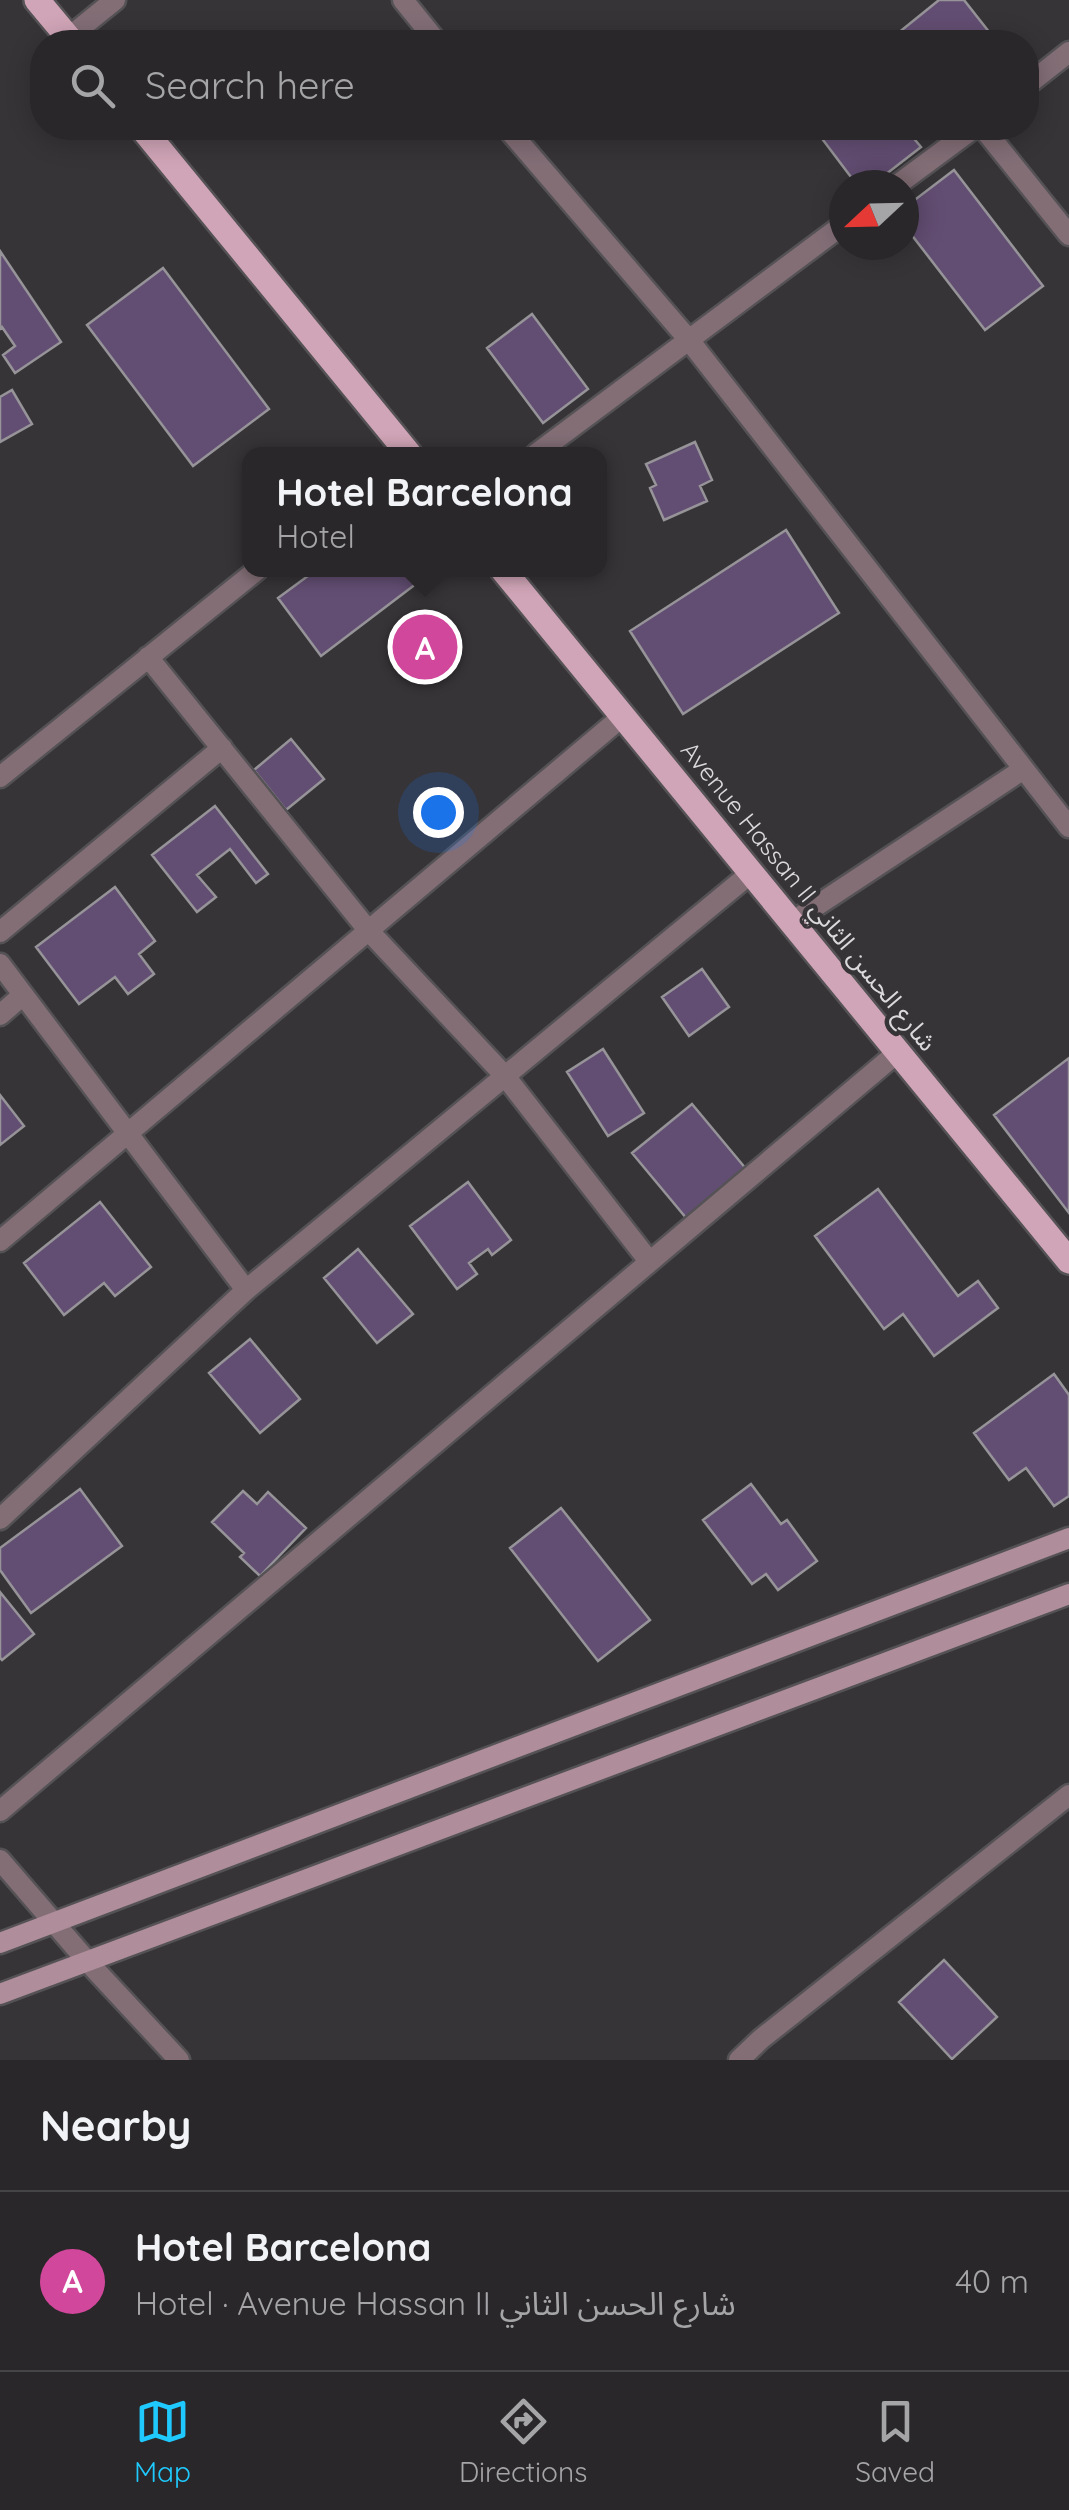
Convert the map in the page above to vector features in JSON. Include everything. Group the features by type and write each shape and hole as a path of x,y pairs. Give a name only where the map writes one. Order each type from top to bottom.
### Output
{"main road":[{"path":"37,0 62,30"},
{"path":"152,140 400,447"},
{"name":"Avenue Hassan II شارع الحسن الثاني","path":"509,577 1069,1261"}],"street":[{"path":"81,30 115,0"},
{"path":"403,0 427,30"},
{"path":"1039,76 1069,52"},
{"path":"517,140 689,340 1069,827"},
{"path":"917,170 958,140"},
{"path":"993,140 1069,235"},
{"path":"545,447 829,235"},
{"path":"0,776 248,577"},
{"path":"148,657 368,930 505,1076 649,1261"},
{"path":"0,1241 623,716"},
{"path":"0,932 222,748"},
{"path":"792,922 1022,770"},
{"path":"0,1519 246,1290 751,873"},
{"path":"0,964 246,1290"},
{"path":"0,1015 23,996"},
{"path":"0,1811 898,1052"},
{"path":"0,1943 1069,1538"},
{"path":"0,1994 1069,1594"},
{"path":"738,2060 1069,1795"},
{"path":"0,1860 86,1961 179,2060"}],"building":[{"path":"939,0 964,0 988,30 902,30"},
{"path":"823,140 915,140 921,147 891,170 846,170"},
{"path":"954,170 1043,286 985,330 919,244 919,197"},
{"path":"0,251 61,342 15,373 3,355 15,346 0,329"},
{"path":"163,268 269,409 193,466 87,325"},
{"path":"532,314 588,389 543,423 487,348"},
{"path":"12,390 32,424 0,442 0,397"},
{"path":"695,442 712,480 700,486 707,501 664,520 650,488 656,485 646,464"},
{"path":"786,530 839,613 683,714 630,631"},
{"path":"306,577 425,577 321,656 278,598"},
{"path":"291,739 324,779 286,810 254,770"},
{"path":"215,806 268,874 256,883 230,849 197,875 216,897 197,912 152,855"},
{"path":"115,887 155,941 139,954 154,974 128,994 115,977 79,1004 36,947"},
{"path":"702,969 729,1007 689,1036 662,997"},
{"path":"603,1049 644,1113 608,1136 567,1072"},
{"path":"1069,1058 1069,1213 994,1115"},
{"path":"0,1095 24,1126 0,1145"},
{"path":"692,1104 747,1170 687,1219 632,1153"},
{"path":"468,1182 511,1240 492,1255 488,1249 469,1263 477,1274 457,1289 410,1226"},
{"path":"878,1189 958,1296 978,1281 998,1308 934,1356 903,1314 884,1329 815,1236"},
{"path":"100,1202 151,1267 115,1296 104,1283 64,1315 24,1263"},
{"path":"358,1249 413,1314 377,1343 324,1278"},
{"path":"250,1339 300,1399 260,1433 209,1373"},
{"path":"1054,1374 1069,1395 1069,1496 1054,1506 1026,1468 1009,1480 974,1433"},
{"path":"751,1484 781,1524 787,1520 817,1561 778,1590 766,1574 752,1584 703,1520"},
{"path":"80,1489 122,1546 31,1613 0,1570 0,1548"},
{"path":"243,1491 257,1504 268,1492 306,1528 260,1576 240,1557 244,1553 212,1522"},
{"path":"561,1508 650,1620 598,1661 510,1548"},
{"path":"0,1592 34,1634 2,1660 0,1658"},
{"path":"944,1960 997,2017 952,2059 899,2002"}],"place":[{"name":"Hotel Barcelona","path":"425,647"}]}
